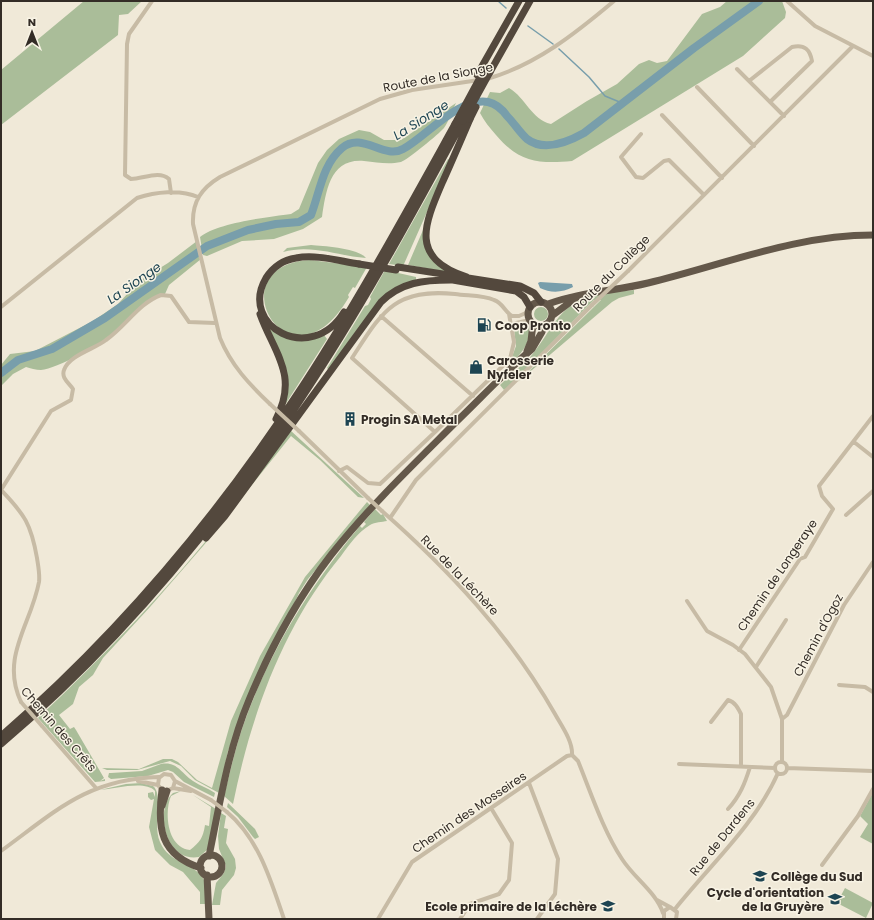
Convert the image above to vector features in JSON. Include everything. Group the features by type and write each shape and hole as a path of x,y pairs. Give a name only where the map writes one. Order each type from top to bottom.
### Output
{"highway":[{"path":"1,736 74,668 139,600 200,528 260,448 352,308 519,1"},
{"path":"480,75 523,1"},
{"path":"1,744 92,658 154,593 199,540 247,478 338,342 467,120 491,72 530,1"},
{"path":"466,277 446,269 434,258 426,243 425,229 428,214 467,120"},
{"path":"360,263 308,257 295,258 282,263 269,274 262,288 261,303 266,318 273,328 281,334 301,339 317,336 336,322 366,276 453,124"},
{"path":"529,310 534,303 544,303 581,294 648,283 787,244 837,236 873,235"},
{"path":"260,448 280,409 286,382 281,358 258,310 257,293 262,278 274,263 285,257 295,254 316,254 516,291 524,297 529,310 531,322 530,341 526,354"},
{"path":"397,269 466,277 520,286 534,293 552,309 553,315"},
{"path":"1,749 30,725 96,661 158,594 225,516 381,302 392,293 407,285 424,281 451,280"},
{"path":"201,864 209,856 225,774 249,701 281,633 306,590 336,550 378,501 526,354 535,344 544,326 550,322 553,315 581,294"},
{"path":"531,322 544,326"},
{"path":"165,788 160,828 163,838 172,852 183,859 201,864 211,876 209,919"},
{"path":"211,876 220,873 222,866 222,862 217,857 214,834"},
{"path":"209,856 217,857"}],"street":[{"path":"152,1 130,34 127,44 125,175 131,179 157,174 165,175 169,179 171,193"},
{"name":"Route de la Sionge","path":"198,197 207,186 220,176 380,99 412,90 482,80 520,68 558,44 614,1"},
{"path":"787,1 816,26 852,46 872,54"},
{"path":"749,81 792,47 800,45 807,49 811,54 812,62 770,102"},
{"name":"Route du Collège","path":"390,518 416,480 704,196 852,46"},
{"path":"737,69 784,116"},
{"path":"697,87 754,146"},
{"path":"662,115 722,178"},
{"path":"641,134 621,156 636,177 643,178 664,161 669,160 704,196"},
{"path":"1,307 137,198 146,195 171,193 186,193 198,197"},
{"name":"Rue de la Léchère","path":"198,197 193,217 197,241 215,323 220,338 232,362 246,380 270,404 466,592 507,641 548,702 572,747 572,755 578,761 618,854 629,870 653,897 662,917"},
{"path":"340,470 347,466 368,483 376,485 380,484 435,432 473,396 510,359 514,348 512,326 509,314 500,303 490,299 434,293 417,294 405,298 381,316 352,358 435,432"},
{"path":"16,634 38,586 38,567 33,536 28,522 22,511 1,490 51,412 67,403 72,398 72,389 63,376 66,367 81,354 108,339 154,298 164,294 170,296 189,322 215,323"},
{"path":"509,314 517,316 529,310"},
{"path":"381,316 473,396"},
{"path":"512,326 516,323 531,322"},
{"name":"Chemin de Longeraye","path":"739,650 800,559 805,557 833,509 822,496 819,486 873,416"},
{"path":"854,442 873,457"},
{"path":"846,515 873,491"},
{"name":"Chemin d'Ogoz","path":"782,719 787,716 844,605 873,562"},
{"path":"687,601 707,631 739,650 756,667 771,687 782,719 782,762"},
{"path":"756,667 786,620"},
{"name":"Chemin des Crêts","path":"10,685 21,702 96,788 118,782 159,777 168,774 172,776 175,781 211,800 227,812 242,828 258,853 268,875 284,919"},
{"path":"839,686 865,687 873,692"},
{"path":"711,722 728,700 732,701 738,707 741,714 740,766"},
{"name":"Chemin des Mosseires","path":"378,919 412,862 567,756 572,755"},
{"path":"775,768 777,763 782,762"},
{"path":"782,762 786,764 787,768"},
{"path":"679,764 775,768"},
{"path":"728,809 738,798 746,781 750,767"},
{"path":"775,768 778,773 784,773 787,768"},
{"path":"787,768 873,771"},
{"name":"Rue de Dardens","path":"662,917 665,909 672,908 755,814 770,791 778,773"},
{"path":"159,777 165,788 175,781"},
{"name":"Chemin des Crêts","path":"136,780 165,788 196,792"},
{"path":"529,783 558,858 555,894 537,919"},
{"path":"1,852 72,800 96,788"},
{"path":"822,865 858,816 873,789"},
{"path":"460,919 470,904 499,894 509,880 512,843 491,808"},
{"name":"Rue de la Léchère","path":"653,897 672,908"},
{"path":"672,908 677,917"}],"green space":[{"path":"84,1 142,1 128,14 119,15 118,35 1,125 1,70"},
{"path":"727,1 782,1 786,12 785,18 743,56 572,161 549,162 521,156 504,144 489,127 480,113 490,92 500,93 509,88 520,97 538,118 551,124 617,84 639,64 649,60 657,63 667,61 702,14 720,7"},
{"path":"456,103 444,128 436,136 401,162 382,163 353,161 344,165 337,171 328,187 322,217 303,229 274,239 242,241 207,256 203,255 200,237 208,232 243,221 291,214 299,209 318,163 327,150 339,139 359,130 370,132 384,140 401,140"},
{"path":"448,159 450,160 403,266 389,264"},
{"path":"423,230 423,235 447,272 408,265"},
{"path":"197,241 201,259 169,285 165,294 143,307 119,331 88,351 57,365 41,370 26,367 13,374 1,386 1,365 10,354 35,351 93,321 118,304 139,281 168,263"},
{"path":"311,245 349,250 366,258 304,249 283,252 287,248"},
{"path":"310,260 367,267 355,288 353,287 348,295 349,297 326,325 304,335 285,332 271,319 264,301 267,282 282,267"},
{"path":"385,270 416,277 416,280 391,291 329,370 327,368 365,306 368,305 371,299 370,297"},
{"path":"634,290 634,294 619,298 612,302 518,382 601,300 594,300 507,388 504,390 500,385 531,356 559,317 573,304 582,299 595,295"},
{"path":"538,307 544,307 548,311 548,317 544,321 538,321 534,317 534,311"},
{"path":"265,320 278,332 291,339 306,340 324,335 327,339 283,408 287,393"},
{"path":"519,324 528,326 529,337 522,352 511,364 510,362 516,346 514,329"},
{"path":"290,430 364,498 358,497 320,460 291,436 204,545 103,658 93,675 79,687 73,704 59,715 70,729 74,727 76,730 104,778 100,781 105,779 105,781 95,782 38,718 88,670 183,568 235,505"},
{"path":"367,502 370,505 308,579 299,593 228,751 219,793 195,780 181,766 170,761 137,770 107,770 102,768 139,769 163,759 172,759 178,762 197,780 212,788 231,721 260,656 305,577"},
{"path":"375,509 381,515 383,514 387,521 370,525 354,539 320,583 286,642 272,673 249,738 233,804 224,796 243,726 265,672 292,621 324,572 360,526 362,528 366,524 364,522"},
{"path":"161,764 171,764 175,766 193,781 215,793 214,797 184,782 173,772 168,770 148,776 111,779 108,777 109,773 142,771"},
{"path":"141,783 153,786 158,796 157,827 160,842 170,855 200,874 205,883 206,904 200,904 200,892 183,872 170,865 155,850 149,827 154,799 151,800 148,797 148,793 153,792 155,797 155,791 144,786 129,786 100,790 126,784"},
{"path":"181,791 171,796 168,820 172,836 176,843 182,848 190,850 200,839 205,825 209,826 211,807 193,795 216,809 208,849 199,857 187,857 178,852 171,844 166,833 164,811 167,801 173,793"},
{"path":"873,792 873,844 860,837 868,824 860,816"},
{"path":"228,803 255,829 259,837 255,839 253,837 238,817 227,807"},
{"path":"221,813 226,816 224,828 228,829 226,843 235,859 236,868 234,875 222,890 220,905 212,905 216,883 224,873 226,866 219,849 218,836"},
{"path":"845,888 873,903 866,918 837,903"}],"water":[{"path":"538,283 572,284 573,287 560,291 548,291 540,288"}],"waterway":[{"path":"498,1 506,8"},
{"name":"La Sionge","path":"1,373 18,360 52,349 105,318 207,246 248,230 276,224 299,222 311,215 322,179 330,162 342,148 350,144 365,144 388,151 403,149 454,111 465,105 477,102 488,102 499,107 524,137 534,143 548,145 571,140 584,133 694,48 759,1"},
{"path":"528,26 553,44"},
{"path":"559,49 589,77 605,96 622,103"}],"place":[{"name":"Coop Pronto","path":"484,325"},
{"name":"Carosserie Nyfeler","path":"476,367"},
{"name":"Progin SA Metal","path":"350,419"},
{"name":"Collège du Sud","path":"760,876"},
{"name":"Cycle d'orientation de la Gruyère","path":"835,899"},
{"name":"Ecole primaire de la Léchère","path":"608,906"}]}
